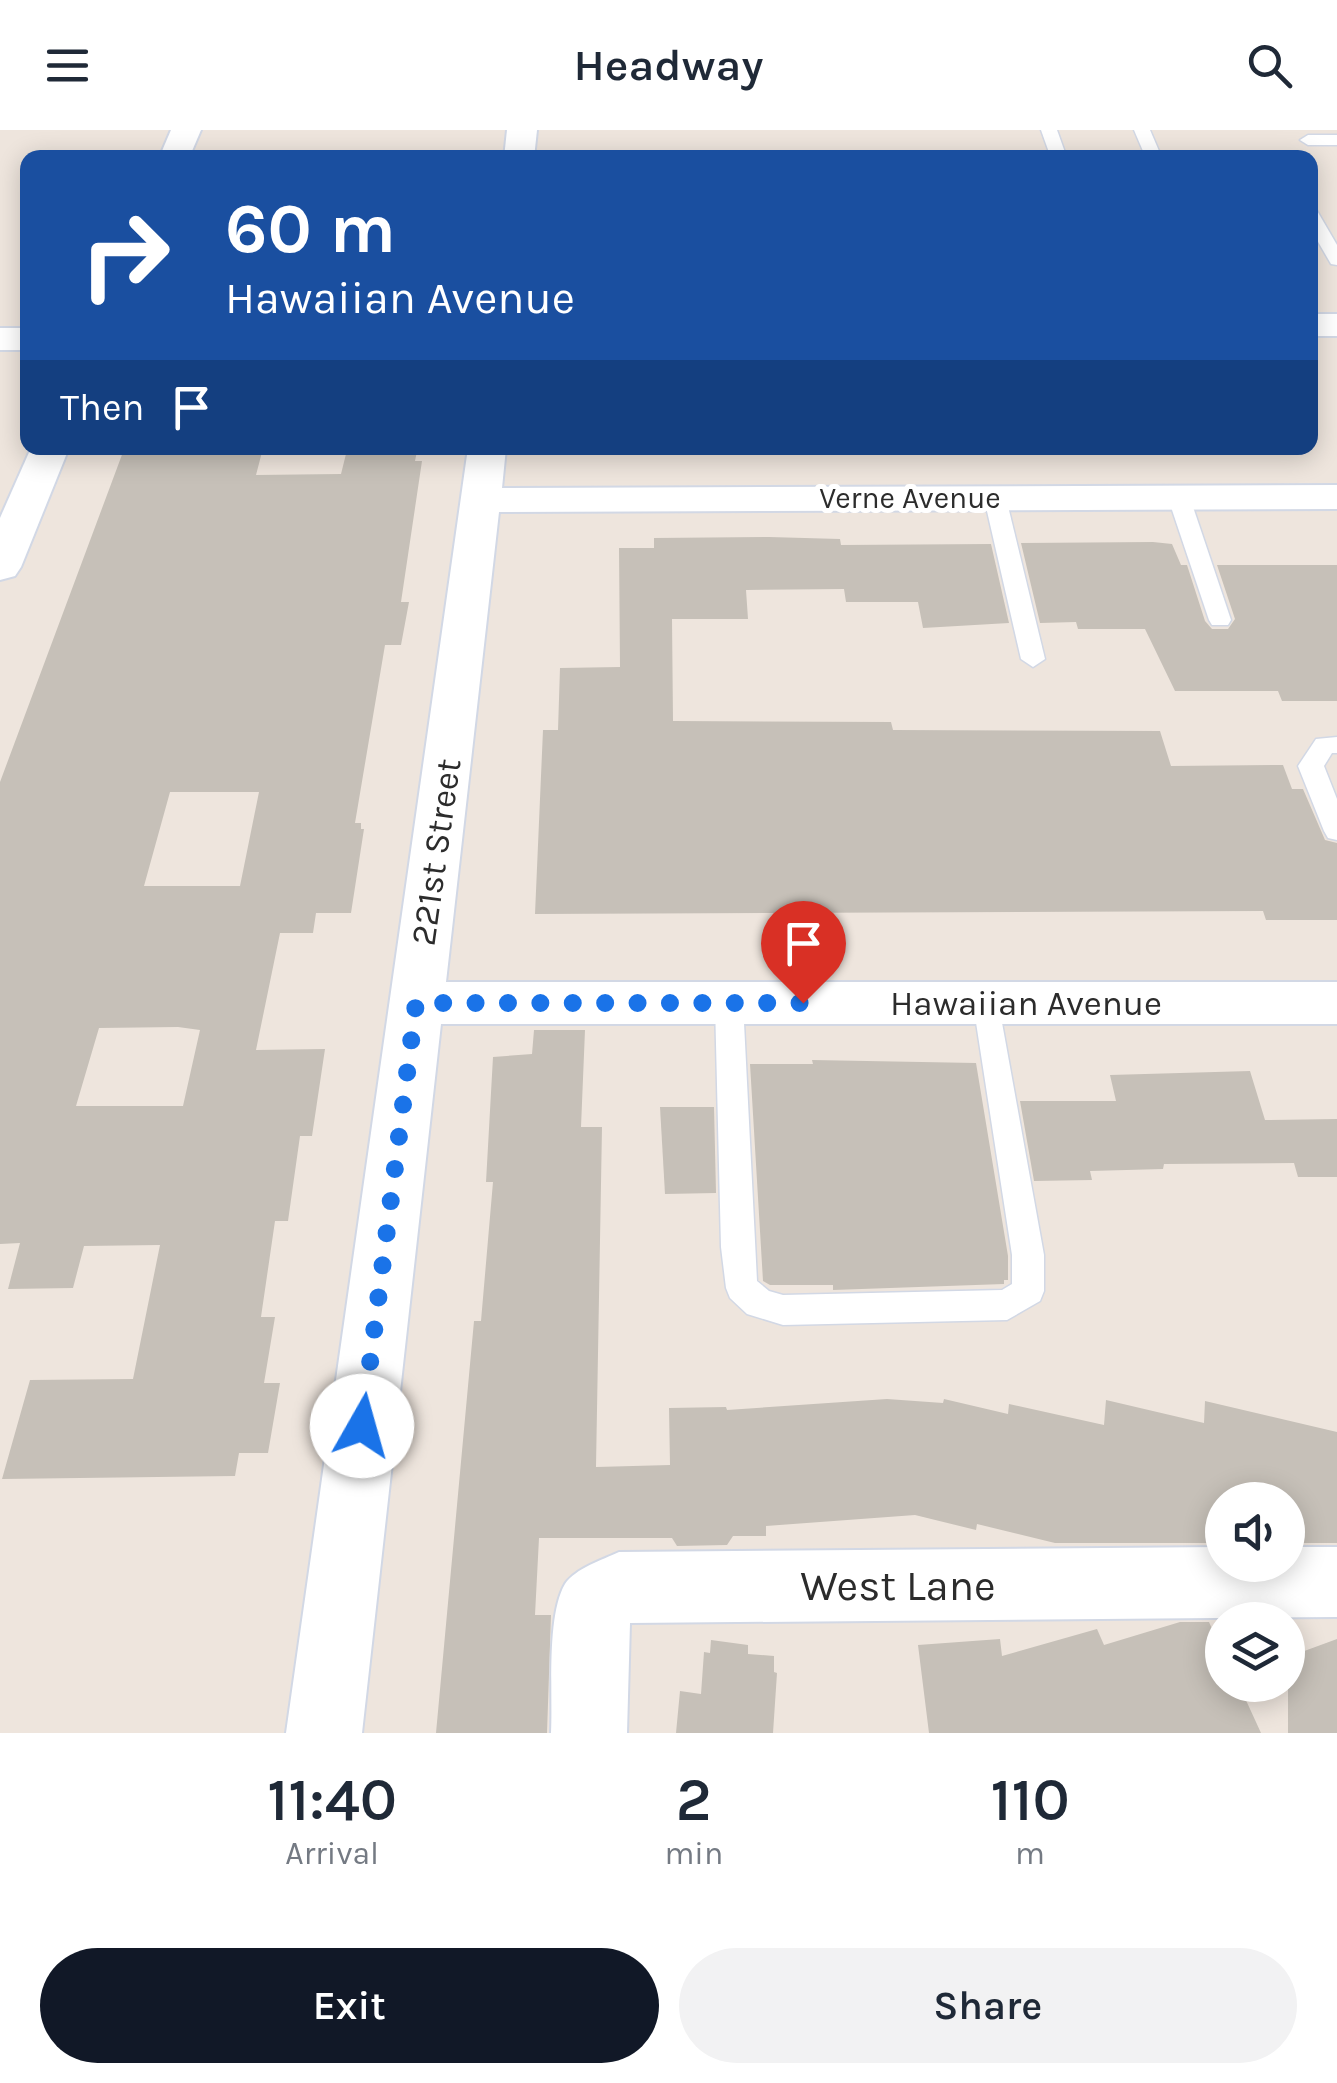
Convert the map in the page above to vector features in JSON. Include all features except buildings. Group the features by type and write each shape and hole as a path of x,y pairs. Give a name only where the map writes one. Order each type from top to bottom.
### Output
{"street":[{"path":"0,567 47,455"},
{"name":"Verne Avenue","path":"485,474 995,498 1337,497"},
{"name":"221st Street","path":"324,1733 485,474"},
{"name":"Hawaiian Avenue","path":"416,1003 1337,1004"},
{"name":"West Lane","path":"590,1733 592,1607 619,1588 1337,1582"}],"lane":[{"path":"1308,140 1337,140"},
{"path":"1318,227 1337,260"},
{"path":"995,498 1034,659"},
{"path":"1179,498 1220,620"},
{"path":"1337,745 1325,745 1311,766 1337,831"},
{"path":"729,1003 737,1247 742,1288 759,1303 783,1310 1006,1305 1028,1291 1028,1254 987,1004"}],"route":[{"path":"362,1426 416,1003 803,1003"}]}
